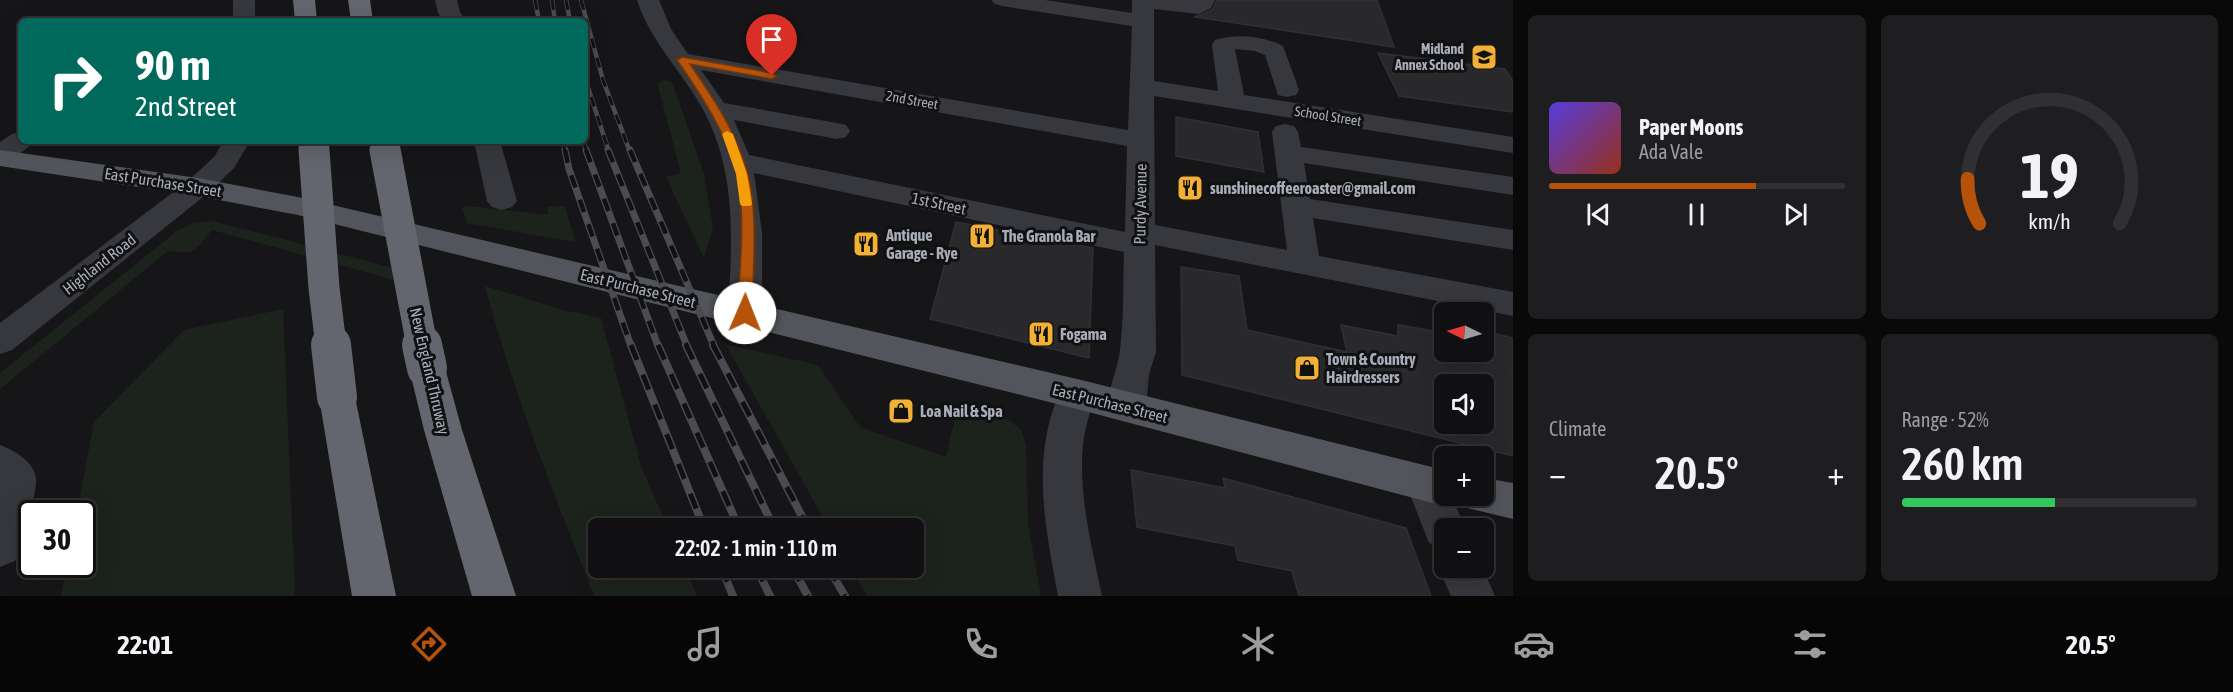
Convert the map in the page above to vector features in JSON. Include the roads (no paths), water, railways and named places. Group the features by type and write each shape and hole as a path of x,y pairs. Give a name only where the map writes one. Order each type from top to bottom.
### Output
{"highway":[{"path":"304,0 306,18"},
{"path":"313,144 324,288 337,397 374,596"},
{"name":"New England Thruway","path":"384,144 402,249 427,368 443,430 494,596"}],"main road":[{"name":"East Purchase Street","path":"0,156 198,187 298,206 1077,394 1434,486"},
{"path":"1494,497 1513,501"}],"street":[{"path":"244,0 244,18"},
{"path":"446,0 453,18"},
{"path":"648,0 664,35 716,109 738,161 745,188 747,221 745,313"},
{"path":"1002,0 1199,9 1204,4 1204,0"},
{"name":"Purdy Avenue","path":"1127,407 1131,374 1138,352 1143,8"},
{"path":"1232,101 1223,45 1230,42 1268,47 1275,51 1284,100 1288,153 1305,264"},
{"name":"2nd Street","path":"682,60 1141,140"},
{"name":"School Street","path":"1142,87 1232,101 1284,100 1513,145"},
{"path":"716,109 837,131"},
{"path":"0,156 18,142"},
{"name":"Highland Road","path":"0,341 198,187 224,162 235,144"},
{"path":"489,144 502,201"},
{"path":"1288,153 1513,186"},
{"name":"1st Street","path":"738,161 1140,239 1305,264 1513,304"},
{"path":"1296,206 1513,240"},
{"path":"1077,394 1066,427 1063,486 1071,550 1080,596"},
{"path":"0,462 16,478 0,547"},
{"path":"1465,578 1473,596"}],"railway":[{"path":"535,0 538,18"},
{"path":"552,0 555,18"},
{"path":"566,0 569,18"},
{"path":"581,0 586,18"},
{"path":"588,25 603,80 630,152"},
{"path":"588,87 609,152"},
{"path":"564,144 565,152"},
{"path":"584,144 587,152"},
{"path":"565,150 569,169 631,346"},
{"path":"586,150 658,346"},
{"path":"608,150 687,346"},
{"path":"630,150 714,346"},
{"path":"631,345 700,518"},
{"path":"658,345 735,518"},
{"path":"686,345 769,518"},
{"path":"713,345 803,518"},
{"path":"726,578 733,596"},
{"path":"761,578 770,596"},
{"path":"798,578 808,596"},
{"path":"834,578 845,596"}],"place":[{"name":"Midland Annex School","path":"1484,57"},
{"name":"sunshinecoffeeroaster@gmail.com","path":"1190,188"},
{"name":"The Granola Bar","path":"982,236"},
{"name":"Antique Garage - Rye","path":"866,244"},
{"name":"Fogama","path":"1041,334"},
{"name":"Town & Country Hairdressers","path":"1307,368"},
{"name":"Loa Nail & Spa","path":"901,411"}]}
